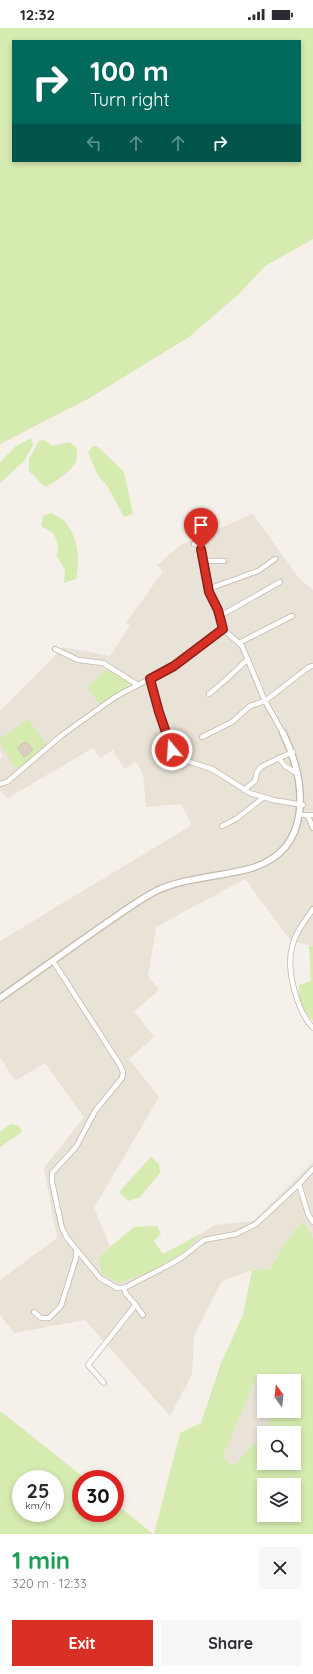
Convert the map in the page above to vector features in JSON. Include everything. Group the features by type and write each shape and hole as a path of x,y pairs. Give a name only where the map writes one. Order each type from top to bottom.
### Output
{"street":[{"path":"194,544 200,546 205,561 204,572 208,589 220,616 223,629 239,643 248,659 265,701 293,752 300,775 303,805 313,828"},
{"path":"208,589 258,572 275,559"},
{"path":"205,561 224,561"},
{"path":"220,616 280,582"},
{"path":"239,643 292,616"},
{"path":"0,784 7,782 62,735 114,697 174,666 223,629"},
{"path":"55,649 78,660 103,663 138,685"},
{"path":"209,694 228,679 231,673 248,659"},
{"path":"202,737 232,722 250,706 265,701 309,667 313,666"},
{"path":"150,679 172,750 181,759 201,767 212,769 244,790 264,797 303,805"},
{"path":"244,790 255,781 257,772 261,767 293,752"},
{"path":"279,758 284,766 300,775"},
{"path":"222,826 236,819 264,797"},
{"path":"0,998 119,914 158,890 172,885 253,868 279,856 292,843 308,815"},
{"path":"313,909 301,926 291,948 291,969 299,1007 305,1019 313,1028"},
{"path":"53,960 123,1072 122,1078 95,1110 76,1147 52,1173 52,1182 62,1228 76,1252 100,1278 117,1288 124,1288 171,1264 204,1240 236,1234 256,1224 313,1170"},
{"path":"298,1184 308,1214 313,1222"},
{"path":"34,1312 41,1318 49,1318 61,1306 76,1252"},
{"path":"124,1288 134,1304 144,1315"},
{"path":"104,1383 88,1365 133,1311 134,1304"}],"shaded area":[{"path":"253,514 299,578 313,590 313,946 291,941 245,879 156,927 148,976 159,990 134,1011 154,1037 129,1059 159,1097 94,1208 110,1246 99,1256 157,1269 184,1252 202,1233 214,1225 253,1221 313,1162 313,1238 303,1222 284,1244 270,1269 252,1270 222,1281 194,1336 192,1374 170,1416 85,1320 14,1333 0,1315 0,1280 57,1238 44,1168 84,1117 45,1063 15,1081 0,1057 0,941 192,825 181,804 146,807 143,773 136,762 124,769 113,750 100,758 93,748 8,798 0,791 0,758 3,756 0,750 0,711 63,647 110,656 130,626 126,623 163,571 157,565 182,544"},
{"path":"257,1378 257,1418 270,1418 268,1426 257,1426 257,1443 252,1445 234,1466 223,1457"}],"green space":[{"path":"0,28 313,28 313,239 265,266 239,294 189,337 88,399 0,444"},
{"path":"31,438 33,445 24,461 0,483 0,462 16,446"},
{"path":"44,440 52,446 70,442 77,448 77,459 74,465 61,478 45,487 29,471 29,459 39,441"},
{"path":"93,446 97,446 124,472 133,514 124,517 108,487 97,474 88,452"},
{"path":"51,513 64,521 76,542 78,564 76,579 64,583 65,570 57,556 58,545 54,534 41,526 43,516"},
{"path":"106,670 128,682 130,686 100,704 87,688"},
{"path":"28,719 45,742 46,746 20,767 15,768 0,742 0,739"},
{"path":"309,946 313,946 313,1021 306,1013 299,995 299,985 311,981"},
{"path":"11,1124 19,1126 22,1132 0,1147 0,1132"},
{"path":"151,1157 159,1164 160,1173 139,1198 128,1201 119,1192"},
{"path":"303,1221 313,1238 313,1534 154,1534 180,1433 201,1423 221,1363 243,1315 252,1270 270,1269 284,1244","holes":["257,1374 301,1374 301,1418 270,1418 268,1426 301,1426 301,1470 257,1470 257,1443 252,1445 234,1466 223,1457 257,1378"]},
{"path":"157,1226 161,1234 154,1241 163,1254 202,1233 184,1252 157,1269 119,1283 102,1274 99,1256 134,1227"},
{"path":"0,1411 75,1470 72,1470 72,1522 124,1522 124,1510 153,1534 0,1534"}],"building":[{"path":"27,742 33,750 24,757 18,749 21,744"}],"route":[{"path":"172,750 150,679 174,666 223,629 218,610 209,592 204,572 205,561 201,549"}]}
